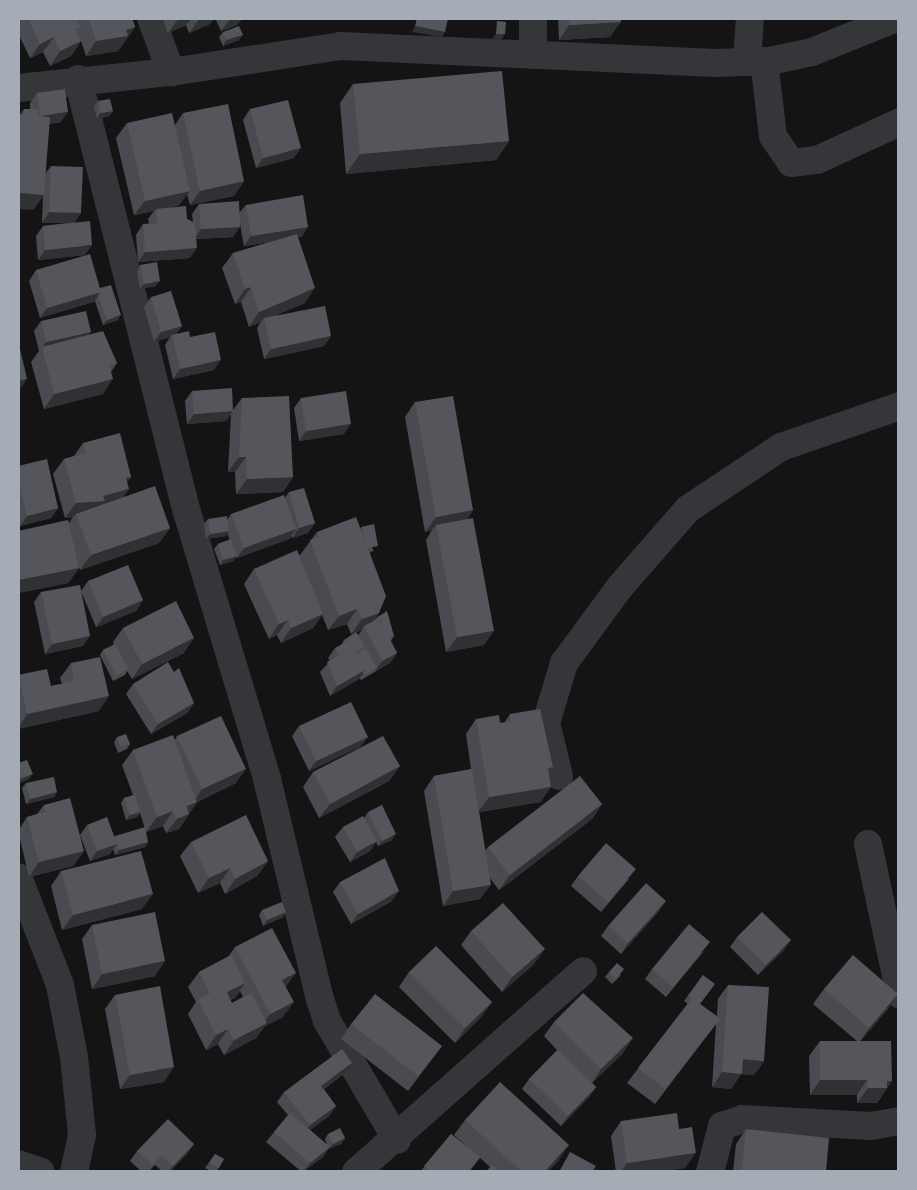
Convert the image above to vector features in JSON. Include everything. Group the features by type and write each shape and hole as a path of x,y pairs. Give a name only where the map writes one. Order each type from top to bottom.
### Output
{"street":[{"path":"151,18 171,72"},
{"path":"533,55 534,18"},
{"path":"750,18 755,61 773,136 792,164 817,160 900,122"},
{"path":"18,88 171,72 341,46 755,61 812,52 896,18"},
{"path":"78,80 187,512 267,779 320,999 327,1021 397,1140"},
{"path":"559,776 546,724 564,663 619,588 688,509 780,447 900,406"},
{"path":"868,844 900,995"},
{"path":"18,876 60,985 74,1056 82,1134 74,1172"},
{"path":"356,1172 397,1140 582,971"},
{"path":"710,1172 722,1126 742,1119 872,1126 900,1121"},
{"path":"18,1164 41,1172"}],"building":[{"path":"28,18 75,18 81,41 60,51 54,37 40,44"},
{"path":"89,18 132,18 135,27 126,30 128,36 96,41"},
{"path":"417,18 448,18 445,32 415,26"},
{"path":"569,18 621,18 621,22 569,25"},
{"path":"497,21 506,22 505,34 496,34"},
{"path":"239,26 243,35 226,40 223,32"},
{"path":"502,71 509,141 360,154 353,84"},
{"path":"65,89 68,112 40,116 37,93"},
{"path":"110,99 113,111 100,113 98,101"},
{"path":"288,100 301,148 263,158 250,109"},
{"path":"228,104 244,181 200,191 183,113"},
{"path":"24,109 38,109 38,116 50,117 44,195 18,193 18,114 24,115"},
{"path":"172,113 190,191 145,201 127,123"},
{"path":"51,166 83,167 81,213 49,212"},
{"path":"303,195 308,227 251,236 246,205"},
{"path":"239,201 240,227 201,229 199,204"},
{"path":"186,206 187,219 195,224 197,248 145,252 143,224 157,223 156,209"},
{"path":"90,221 92,245 45,250 43,226"},
{"path":"297,234 315,288 259,312 251,287 245,289 233,253"},
{"path":"90,254 101,292 47,308 36,270"},
{"path":"157,262 160,281 144,284 140,265"},
{"path":"111,285 121,315 107,320 98,295 100,288"},
{"path":"171,291 182,326 161,332 151,297"},
{"path":"325,306 331,336 271,349 264,318"},
{"path":"86,311 91,332 46,342 41,321"},
{"path":"103,331 117,363 109,365 113,379 54,394 42,347"},
{"path":"189,331 190,337 215,332 221,360 180,369 172,335"},
{"path":"18,340 27,379 18,381"},
{"path":"232,388 233,411 194,414 192,391"},
{"path":"346,391 351,424 306,431 301,398"},
{"path":"289,396 293,477 247,479 246,457 239,457 242,398"},
{"path":"453,396 473,510 436,517 415,402"},
{"path":"120,433 131,477 126,478 129,489 103,496 105,501 76,503 64,459 86,453 83,443"},
{"path":"47,459 58,508 27,516 18,466"},
{"path":"155,486 170,528 91,555 76,514"},
{"path":"304,488 315,523 299,528 289,492"},
{"path":"284,495 296,529 244,548 231,514"},
{"path":"227,516 229,531 210,534 208,519"},
{"path":"356,517 386,596 379,613 362,619 357,609 339,616 310,540 319,537 317,532"},
{"path":"473,518 494,631 457,637 436,525"},
{"path":"68,520 79,568 18,580 18,531"},
{"path":"374,524 378,546 368,548 361,527"},
{"path":"231,539 237,556 223,560 218,544"},
{"path":"297,550 323,614 291,628 288,620 279,624 254,569"},
{"path":"128,565 143,600 103,617 88,581"},
{"path":"80,585 90,636 52,644 41,592"},
{"path":"176,601 194,638 142,664 123,628"},
{"path":"387,611 394,636 389,638 376,618"},
{"path":"379,618 397,653 382,661 364,626"},
{"path":"356,632 365,646 355,652 349,641 344,640"},
{"path":"349,641 365,670 337,686 327,662 339,655 335,648"},
{"path":"115,644 128,669 116,676 103,650"},
{"path":"366,648 377,668 364,675 356,654"},
{"path":"100,657 109,696 27,714 18,675 47,669 51,686 74,681 71,663"},
{"path":"168,662 174,672 179,668 194,703 158,724 133,684"},
{"path":"351,702 368,737 316,761 299,726"},
{"path":"540,709 553,767 548,768 551,787 489,797 476,719 499,715 500,723 511,722 510,714"},
{"path":"221,716 246,769 202,789 177,736"},
{"path":"126,734 130,744 121,747 117,737"},
{"path":"173,735 197,802 187,806 189,814 176,819 173,811 157,817 133,750"},
{"path":"383,736 400,766 330,804 313,772"},
{"path":"27,760 33,774 18,780 18,763"},
{"path":"472,769 491,885 453,891 434,776"},
{"path":"580,776 602,804 510,875 488,847"},
{"path":"54,777 57,792 30,799 26,783"},
{"path":"135,795 140,812 130,815 124,798"},
{"path":"70,798 84,851 39,862 27,817 45,812 44,805"},
{"path":"382,805 396,834 382,841 368,812"},
{"path":"246,815 268,861 235,879 230,868 209,878 191,842"},
{"path":"363,816 377,841 357,852 343,827"},
{"path":"107,817 117,844 97,851 87,825"},
{"path":"145,827 148,842 119,850 115,836"},
{"path":"606,843 636,869 608,902 578,876"},
{"path":"141,851 153,894 73,915 61,871"},
{"path":"385,858 399,891 358,914 340,882"},
{"path":"646,883 666,901 628,943 608,926"},
{"path":"282,902 286,912 267,920 262,910"},
{"path":"503,903 545,949 512,977 471,931"},
{"path":"155,912 165,961 102,974 92,925"},
{"path":"762,912 791,940 766,965 737,937"},
{"path":"689,924 710,942 673,987 652,969"},
{"path":"272,928 296,973 282,980 294,1002 270,1014 235,947"},
{"path":"436,946 492,1002 465,1028 409,972"},
{"path":"231,955 245,983 227,992 232,1003 251,993 267,1023 234,1040 228,1029 216,1035 198,1000 210,993 199,972"},
{"path":"853,955 898,994 869,1028 824,989"},
{"path":"617,963 624,969 616,979 609,972"},
{"path":"703,975 715,984 700,1004 688,996"},
{"path":"728,985 769,987 764,1061 743,1059 742,1074 722,1072"},
{"path":"160,986 174,1067 130,1075 115,995"},
{"path":"583,993 633,1038 601,1069 554,1022"},
{"path":"375,994 442,1046 418,1076 351,1024"},
{"path":"692,998 720,1019 665,1089 638,1068"},
{"path":"820,1041 891,1041 892,1081 887,1081 887,1088 868,1088 867,1080 820,1080"},
{"path":"342,1049 352,1063 321,1086 336,1106 310,1125 284,1092"},
{"path":"558,1050 596,1087 568,1116 529,1079"},
{"path":"500,1082 569,1145 544,1172 522,1172 465,1120"},
{"path":"290,1113 330,1147 310,1163 274,1132"},
{"path":"677,1113 679,1129 692,1127 696,1153 627,1163 621,1121"},
{"path":"168,1119 194,1144 173,1166 162,1155 153,1165 137,1151"},
{"path":"340,1128 345,1138 333,1144 328,1134"},
{"path":"746,1129 829,1138 826,1172 742,1172"},
{"path":"451,1134 480,1157 468,1172 432,1172 424,1166"},
{"path":"570,1152 596,1166 592,1172 559,1172"},
{"path":"215,1154 224,1159 219,1168 209,1163"}]}
